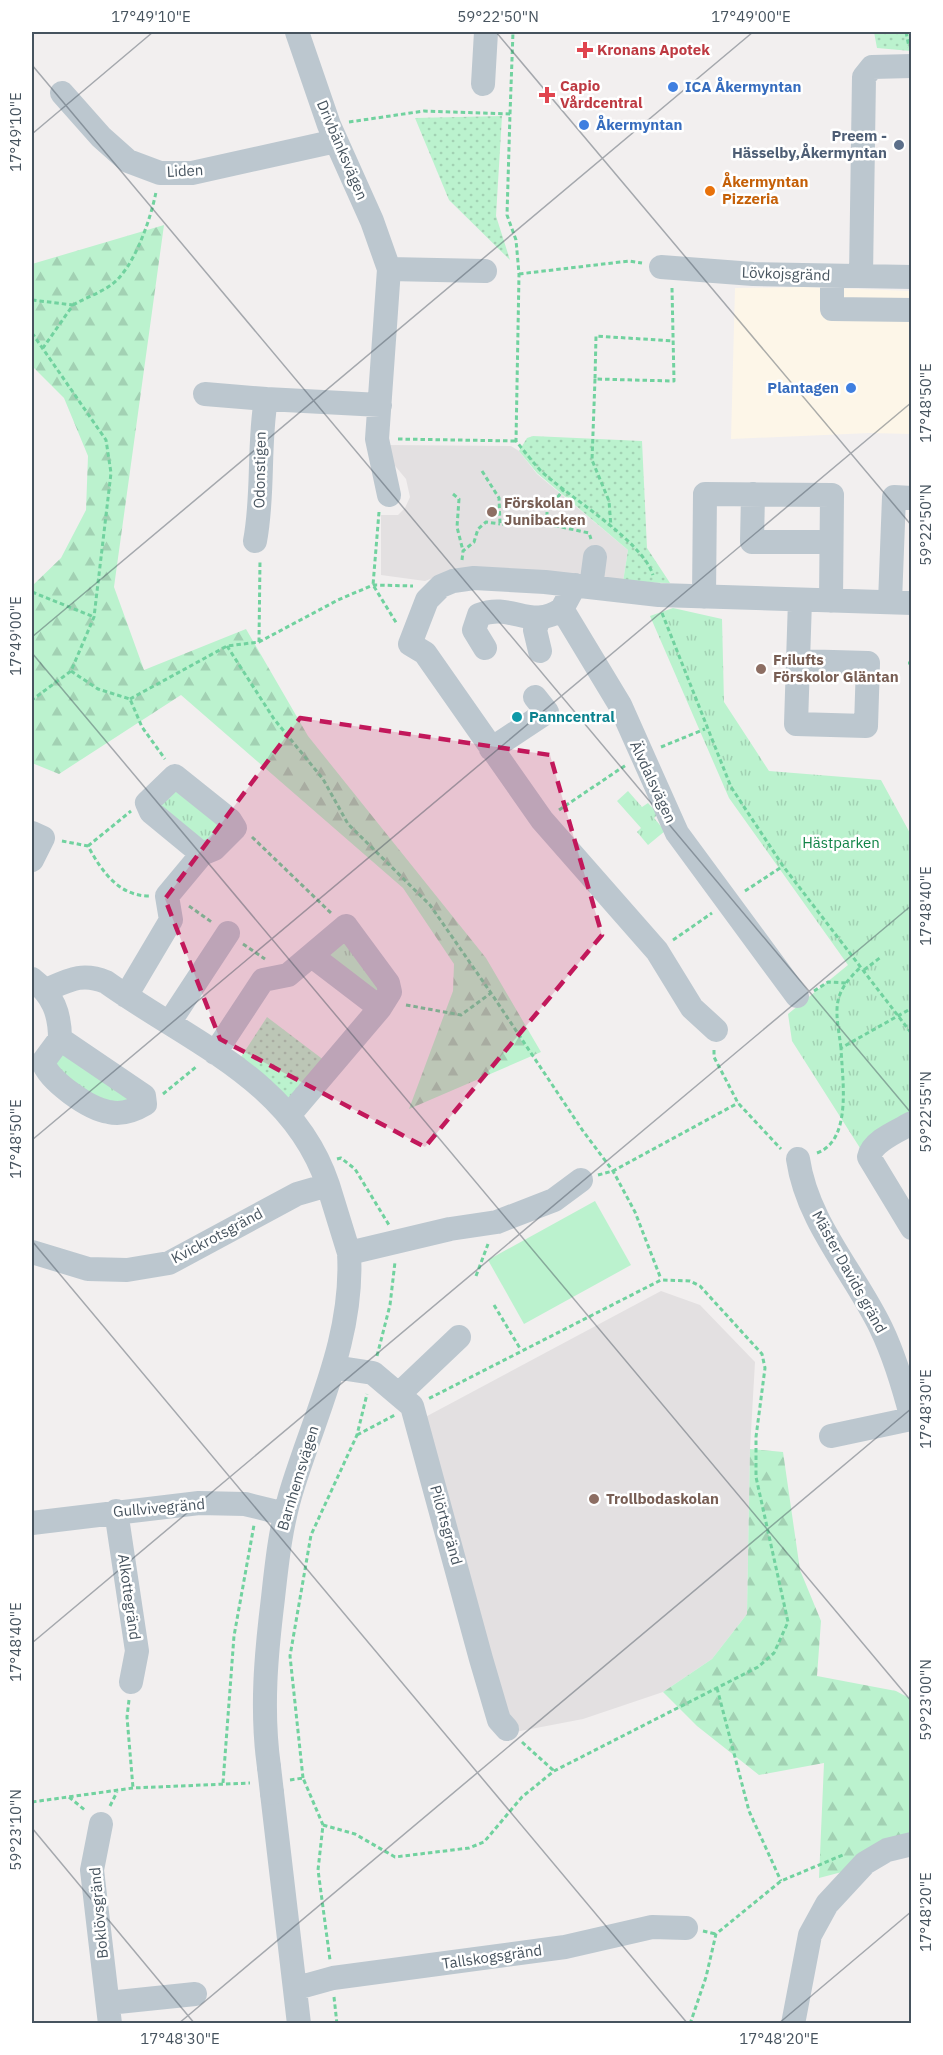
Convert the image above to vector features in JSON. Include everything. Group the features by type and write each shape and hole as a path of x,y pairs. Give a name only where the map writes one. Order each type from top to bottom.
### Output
{"street":[{"name":"Drivbänksvägen","path":"297,32 333,133 372,221 389,269 377,439 389,495"},
{"path":"483,84 486,32"},
{"path":"861,276 864,77 872,67 912,66"},
{"name":"Liden","path":"62,93 101,137 128,161 160,173 192,173 333,133"},
{"name":"Lövkojsgränd","path":"666,268 753,274 912,277"},
{"path":"389,269 484,271"},
{"path":"832,276 832,309 912,310"},
{"path":"206,394 380,405"},
{"name":"Odonstigen","path":"255,542 260,518 261,427 266,399"},
{"path":"704,597 705,494 832,495 831,601"},
{"path":"753,494 752,542 831,542"},
{"path":"716,1030 692,1008 657,951 543,820 424,653 410,644 427,600 452,583 583,586 659,595 901,603 894,497 912,498"},
{"path":"485,648 474,630 479,615 488,612 508,612 539,619 550,617 562,609 583,586 595,557"},
{"path":"798,660 800,600"},
{"name":"Älvdalsvägen","path":"562,609 620,705 640,756 677,833 752,953 796,996"},
{"path":"539,619 535,630 540,651"},
{"path":"491,748 547,712 536,697"},
{"path":"126,996 171,920 167,896 202,854 214,849 235,828 231,820 175,776 147,803 151,812 202,854"},
{"path":"32,832 43,838 32,860"},
{"path":"206,1060 263,980 288,975 346,926 388,982 385,1000 290,1114"},
{"path":"169,1023 228,933"},
{"path":"312,956 385,1000"},
{"path":"60,1039 144,1096 145,1104 129,1111 108,1112 69,1092 46,1072 43,1062 60,1039 60,1016 39,984 93,976 169,1023 206,1060 256,1082 290,1114 325,1175 349,1252 450,1229 496,1222 554,1200 581,1180"},
{"path":"912,1123 870,1150 869,1157 905,1201 912,1228"},
{"name":"Mäster Davids gränd","path":"798,1159 800,1175 810,1200 841,1261 881,1327 903,1384 911,1419 831,1436"},
{"name":"Kvickrotsgränd","path":"32,1252 88,1269 127,1270 168,1263 297,1194 325,1175"},
{"name":"Barnhemsvägen","path":"299,2024 297,1988 269,1781 265,1670 284,1521 344,1332 350,1274 349,1252"},
{"path":"334,1367 373,1373 406,1400 459,1337"},
{"name":"Pilörtsgränd","path":"406,1400 499,1720 507,1729"},
{"name":"Gullvivegränd","path":"32,1523 116,1511 199,1503 245,1504 284,1521"},
{"name":"Alkottegränd","path":"116,1511 137,1650 131,1682"},
{"name":"Boklövsgränd","path":"101,1824 92,1870 109,2013 195,1994"},
{"path":"793,2024 810,1935 827,1904 865,1863 887,1850 912,1844"},
{"name":"Tallskogsgränd","path":"297,1988 333,1978 565,1947 652,1927 686,1928"}],"path":[{"path":"513,32 507,215 516,240 519,274 516,441 540,470 630,543 651,568 663,618 731,787 783,866 912,1034"},
{"path":"333,133 424,111 510,114"},
{"path":"43,348 73,305 113,284 132,258 150,222 160,173"},
{"path":"519,274 629,261 666,268 673,341 674,381 595,379"},
{"path":"32,300 73,305"},
{"path":"32,333 106,440 111,473 94,617 71,671 32,700"},
{"path":"611,528 609,501 592,460 596,336 673,341"},
{"path":"377,439 516,441"},
{"path":"482,471 499,498 500,524"},
{"path":"547,525 547,512 564,489"},
{"path":"71,671 98,688 130,699 227,646 259,642 338,600 373,585 452,583 463,551 457,527 459,499 453,494"},
{"path":"389,495 377,515 373,585 410,644"},
{"path":"463,551 474,543 478,529 486,522 547,525 590,533 595,557"},
{"path":"255,542 261,563 259,642"},
{"path":"32,592 94,617"},
{"path":"227,646 274,718 323,779 348,824 430,905 583,1131 613,1171 635,1212 661,1280"},
{"path":"130,699 142,727 172,768 175,776"},
{"path":"543,820 640,756 706,729"},
{"path":"88,846 137,806 147,803"},
{"path":"235,828 242,828 257,841 295,880 346,926"},
{"path":"716,1030 714,1056 738,1103 777,1147 798,1159 824,1150 835,1137 843,1118 841,1048 835,1006 846,982 881,957"},
{"path":"796,996 800,1001 828,982 846,982"},
{"path":"385,1000 461,1016 491,993"},
{"path":"841,1048 912,1008"},
{"path":"145,1104 154,1100 206,1060"},
{"path":"581,1180 613,1171 738,1103"},
{"path":"325,1175 341,1158 355,1169 398,1242 390,1305 357,1436 310,1535 290,1656 303,1778 323,1826 318,1870 337,2024"},
{"path":"476,1276 496,1222"},
{"path":"323,1826 355,1834 395,1857 469,1848 484,1842 522,1797 554,1770 758,1667 774,1653 788,1622 756,1477 756,1437 765,1368 762,1354 700,1286 690,1281 661,1280 521,1350 406,1400 357,1436"},
{"path":"494,1305 521,1350"},
{"path":"223,1783 234,1636 255,1521 284,1521 310,1535"},
{"path":"131,1682 127,1717 133,1788"},
{"path":"717,1688 749,1811 781,1881"},
{"path":"507,1729 554,1770"},
{"path":"32,1802 133,1788 303,1778"},
{"path":"690,2024 716,1934 781,1881 848,1853"}],"highlighted area":[{"path":"300,718 550,755 602,935 425,1147 220,1039 165,899"}],"shaded area":[{"path":"807,287 911,291 911,434 870,433 731,439 735,288"},
{"name":"Förskolan Junibacken","path":"388,445 511,446 519,451 537,474 628,550 623,582 446,573 425,581 381,575 381,515 398,515 405,508 410,497 406,479 391,461"},
{"name":"Trollbodaskolan","path":"661,1291 700,1305 755,1362 750,1449 747,1614 712,1659 663,1692 583,1719 510,1733 416,1422"}],"green space":[{"path":"874,32 911,32 911,51 877,48"},
{"path":"502,116 496,216 510,260 449,200 415,118"},
{"path":"164,225 114,587 144,670 246,629 308,736 486,958 541,1052 409,1109 453,991 454,964 403,888 181,695 59,774 32,763 32,586 61,558 86,510 88,456 64,398 32,366 32,264"},
{"path":"533,436 642,441 647,548 670,583 623,582 628,550 537,473 519,451 527,438"},
{"name":"Hästparken","path":"673,608 722,619 724,702 769,771 881,780 911,835 911,1120 860,1148 792,1041 788,1014 848,965 729,798 650,616"},
{"path":"169,783 227,825 208,846 155,808"},
{"path":"628,791 642,807 648,803 658,814 654,818 665,831 648,845 637,832 641,828 617,801"},
{"path":"343,937 384,988 378,996 324,957"},
{"path":"267,1017 329,1064 294,1107 239,1060"},
{"path":"60,1047 135,1097 126,1105 88,1098 52,1064"},
{"path":"595,1201 631,1265 524,1324 488,1260"},
{"path":"750,1449 783,1452 800,1570 821,1621 817,1676 896,1691 911,1699 911,1835 842,1872 819,1878 824,1763 759,1775 697,1726 663,1692 712,1659 747,1614"}],"place":[{"name":"Kronans Apotek","path":"585,50"},
{"name":"ICA Åkermyntan","path":"673,87"},
{"name":"Capio Vårdcentral","path":"547,95"},
{"name":"Åkermyntan","path":"584,125"},
{"name":"Preem - Hässelby,Åkermyntan","path":"899,145"},
{"name":"Åkermyntan Pizzeria","path":"710,191"},
{"name":"Plantagen","path":"851,388"},
{"name":"Förskolan Junibacken","path":"492,512"},
{"name":"Frilufts Förskolor Gläntan","path":"761,669"},
{"name":"Panncentral","path":"517,717"},
{"name":"Trollbodaskolan","path":"594,1499"}]}
